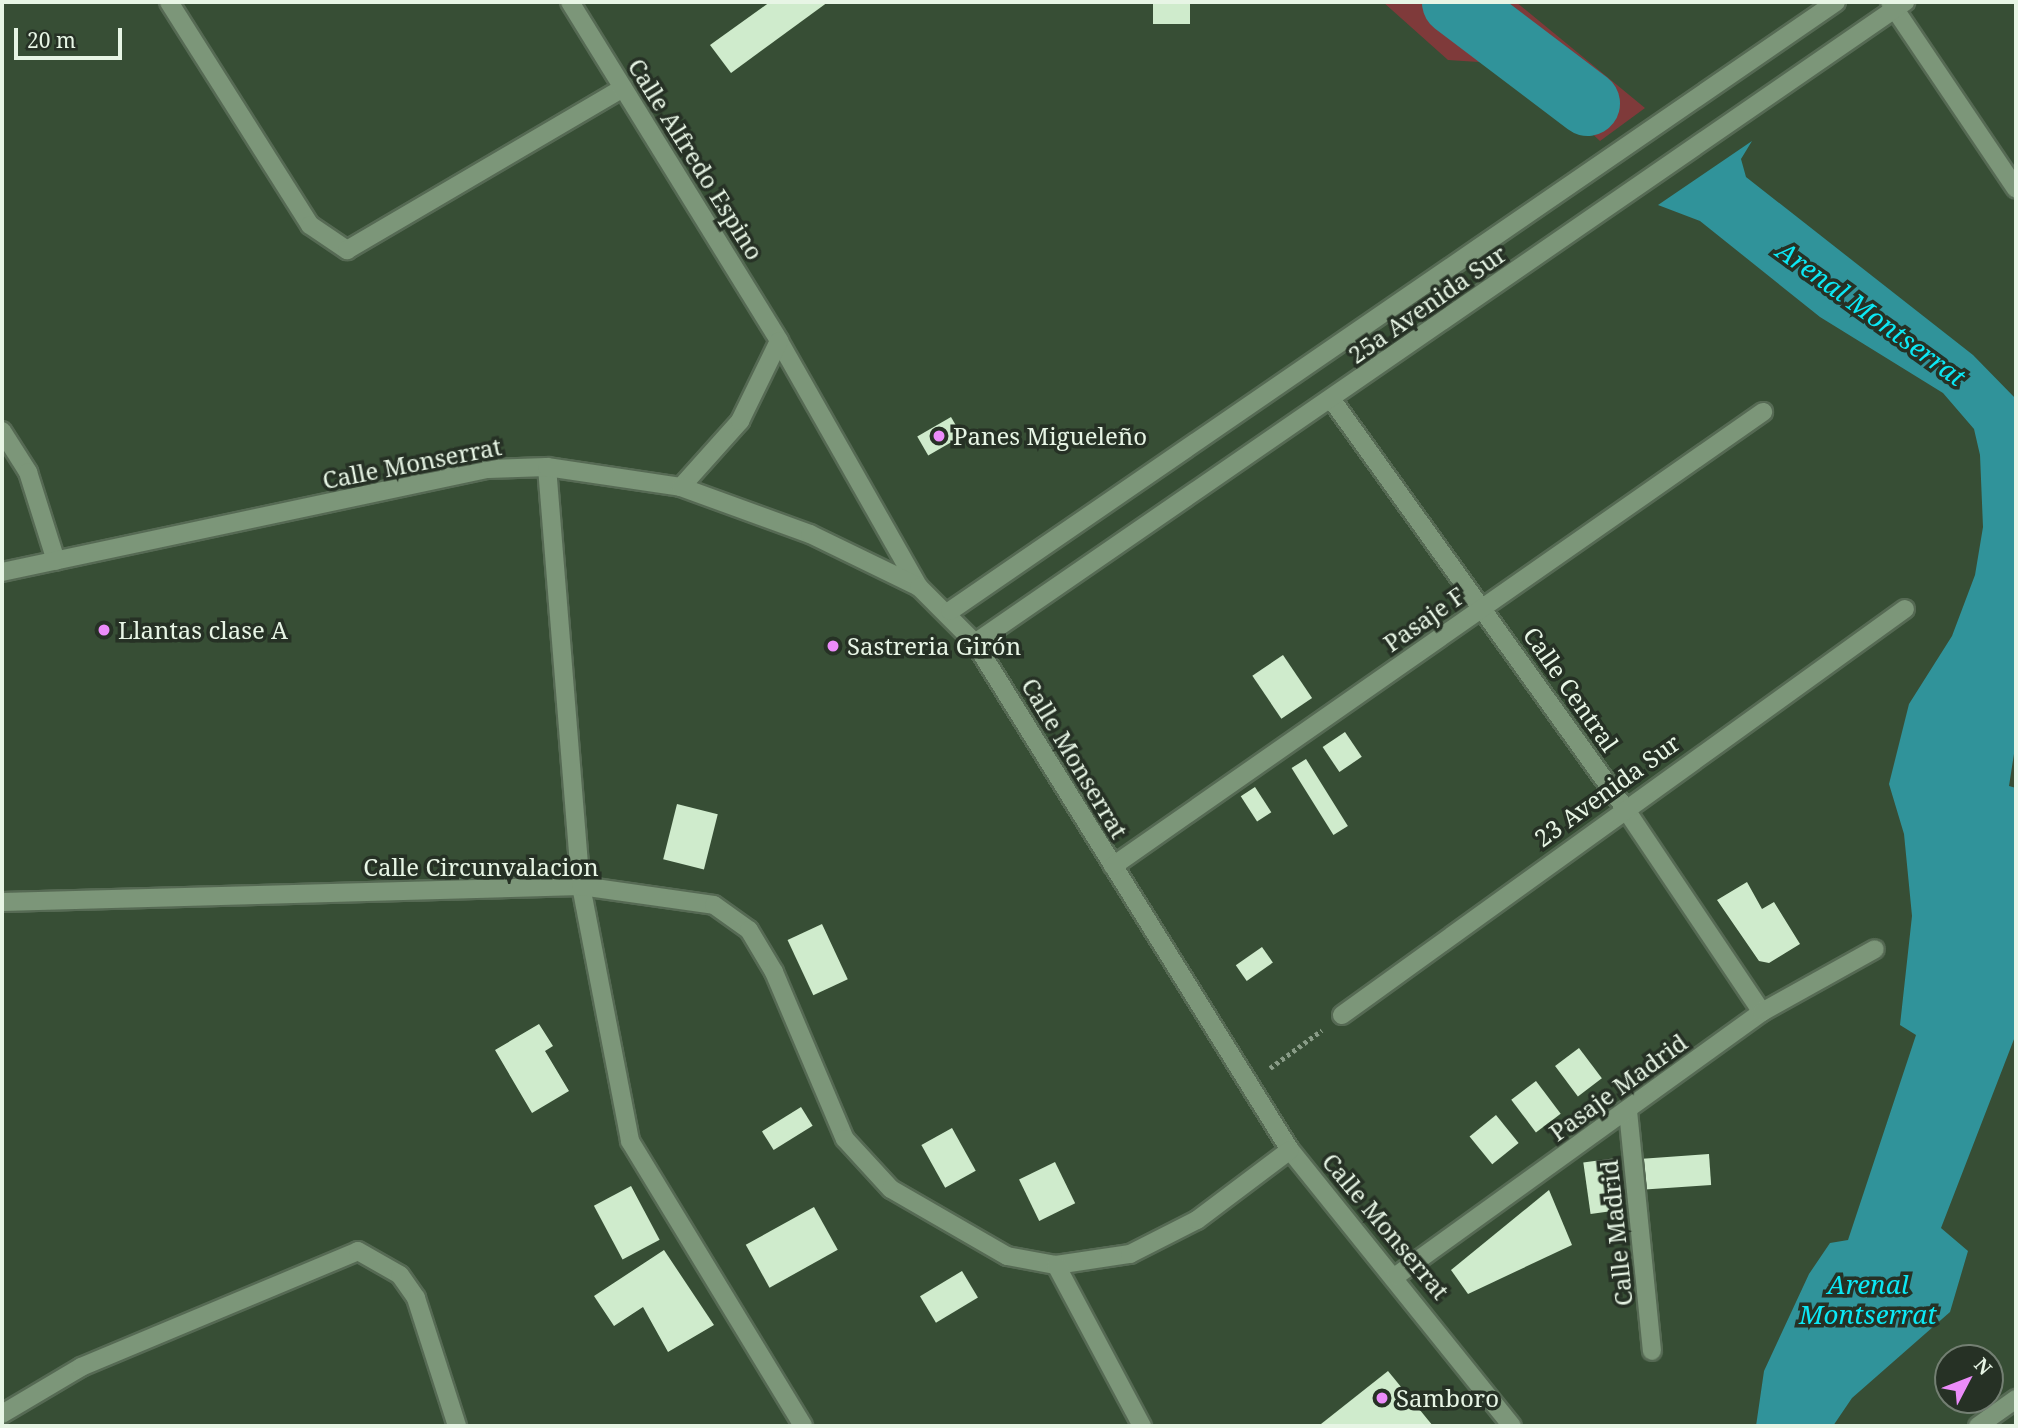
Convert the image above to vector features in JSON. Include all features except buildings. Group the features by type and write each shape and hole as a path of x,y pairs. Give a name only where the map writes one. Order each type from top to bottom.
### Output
{"street":[{"path":"169,2 310,225 347,250 623,88"},
{"name":"Calle Alfredo Espino","path":"570,2 779,341 919,587"},
{"name":"25a Avenida Sur","path":"950,611 1836,2"},
{"path":"1897,4 2016,189"},
{"name":"25a Avenida Sur","path":"975,643 1332,400 1897,4"},
{"path":"681,487 740,421 779,341"},
{"name":"Calle Central","path":"1332,400 1624,807 1762,1012"},
{"name":"Pasaje F","path":"1112,866 1763,412"},
{"path":"2,431 28,472 56,561"},
{"path":"547,467 581,886 630,1141 803,1426"},
{"name":"Calle Monserrat","path":"2,572 488,469 547,467 681,487 810,534 919,587 950,611 975,643 1247,1085 1290,1150 1396,1276 1512,1426"},
{"name":"23 Avenida Sur","path":"1342,1015 1624,807 1905,609"},
{"name":"Calle Circunvalacion","path":"2,902 581,886 714,905 749,930 845,1139 891,1189 943,1224 1007,1256 1056,1265 1121,1257 1170,1238 1290,1150"},
{"name":"Pasaje Madrid","path":"1396,1276 1762,1012 1875,949"},
{"name":"Calle Madrid","path":"1628,1111 1652,1351"},
{"path":"2,1414 81,1367 358,1251 400,1275 416,1298 457,1426"},
{"path":"1056,1265 1142,1426"},
{"path":"1979,1426 2016,1399"}],"path":[{"path":"1247,1085 1342,1015"}],"shaded area":[{"path":"1383,2 1516,2 1645,108 1600,141 1530,76 1494,63 1448,60"}],"water":[{"name":"Arenal Montserrat","path":"1752,141 1741,159 1746,177 1973,355 2016,399 2016,741 2009,786 2016,788 2016,1034 1941,1228 1968,1251 1950,1312 1852,1398 1833,1426 1756,1426 1764,1371 1809,1274 1830,1243 1848,1240 1916,1035 1900,1025 1912,916 1904,834 1889,784 1909,704 1952,636 1975,575 1983,527 1980,455 1974,429 1943,393 1820,317 1700,221 1658,205"}],"waterway":[{"name":"Arenal Montserrat","path":"1454,2 1587,103"}],"place":[{"name":"Panes Migueleño","path":"939,436"},
{"name":"Llantas clase A","path":"104,630"},
{"name":"Sastreria Girón","path":"833,646"},
{"name":"Samboro","path":"1382,1398"}]}
